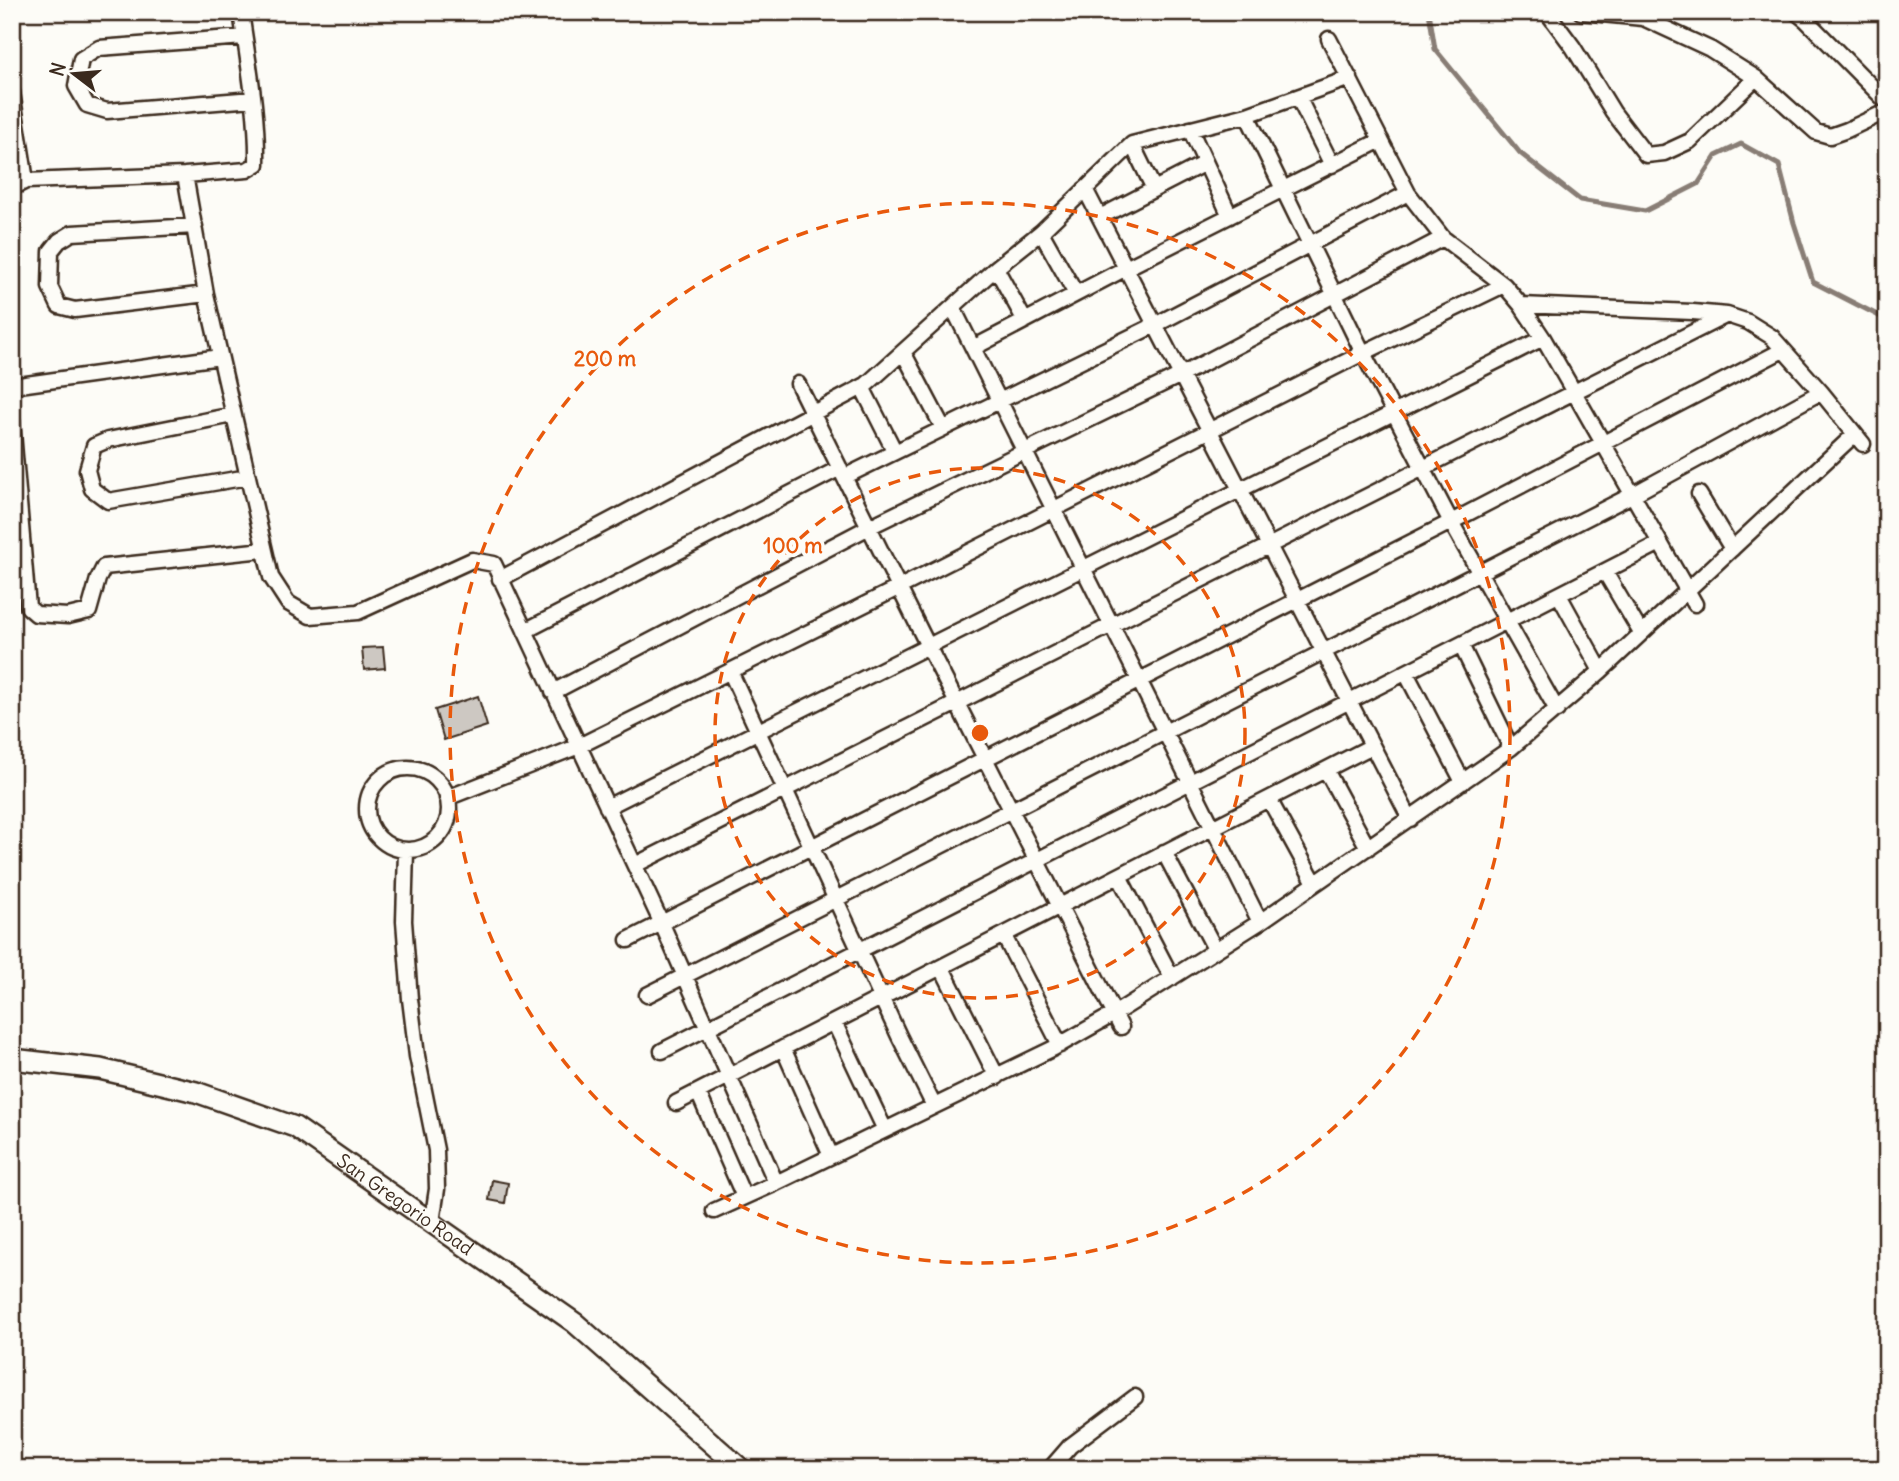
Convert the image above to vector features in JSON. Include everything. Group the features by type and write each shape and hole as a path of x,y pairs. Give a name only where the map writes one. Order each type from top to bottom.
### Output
{"street":[{"path":"12,188 26,181 185,175 247,170 257,164 253,99 241,12"},
{"path":"1547,12 1573,47 1613,112 1646,155 1664,153 1690,141 1756,78"},
{"path":"1581,12 1643,18 1710,49 1756,78 1816,132 1830,136 1887,111"},
{"path":"1796,12 1887,102"},
{"path":"244,37 99,48 81,60 76,86 87,105 107,111 253,99"},
{"path":"1329,39 1408,193 1443,238 1504,285 1521,305 1543,338 1695,604"},
{"path":"500,579 862,387 996,268 1041,232 1132,144 1247,115 1350,78"},
{"path":"12,92 26,181"},
{"path":"1297,97 1332,165"},
{"path":"1247,115 1363,353 1451,522 1557,710"},
{"path":"1190,129 1230,216"},
{"path":"974,348 1381,140"},
{"path":"1132,144 1154,189"},
{"path":"1100,217 1205,163"},
{"path":"185,175 205,294 271,577 288,603 310,616 358,612 472,560 494,564 662,923 776,1183"},
{"path":"1085,189 1410,818"},
{"path":"524,631 842,472 895,452 1155,325 1408,193"},
{"path":"195,226 72,233 59,241 51,251 50,287 59,306 75,310 205,294"},
{"path":"1041,232 1076,294"},
{"path":"553,692 869,527 1181,375 1443,238"},
{"path":"996,268 1025,321"},
{"path":"447,798 579,746 1504,285"},
{"path":"714,1211 1060,1045 1118,1021 1172,978 1261,922 1511,748 1601,671 1732,548 1859,439 1772,337 1748,322 1727,315 1693,312 1521,305"},
{"path":"953,308 1261,922"},
{"path":"635,864 1727,315"},
{"path":"607,807 1543,338"},
{"path":"628,940 1451,522 1783,350"},
{"path":"903,352 943,428"},
{"path":"12,386 220,357"},
{"path":"798,384 898,588 1118,1021"},
{"path":"862,387 895,452"},
{"path":"647,995 1632,495 1821,392"},
{"path":"233,415 107,440 94,446 87,470 92,489 108,501 248,477"},
{"path":"12,421 28,607 36,614 68,616 89,611 104,567 264,550"},
{"path":"1699,494 1732,548"},
{"path":"662,1051 1660,543"},
{"path":"1605,572 1641,633"},
{"path":"1559,595 1601,671"},
{"path":"1461,645 1511,748"},
{"path":"730,671 934,1106"},
{"path":"1406,673 1463,782"},
{"path":"676,1103 1372,746"},
{"path":"401,768 421,770 438,781 447,798 448,817 440,835 425,847 406,851 387,845 372,831 366,812 370,792 382,776 401,768"},
{"path":"1326,770 1368,848"},
{"path":"1269,799 1315,883"},
{"path":"406,851 404,921 410,999 417,1056 436,1150 438,1189 432,1222"},
{"path":"1164,852 1215,949"},
{"path":"1119,876 1172,978"},
{"path":"1004,936 1060,1045"},
{"path":"942,968 997,1077"},
{"path":"834,1022 885,1130"},
{"path":"783,1048 831,1156"},
{"name":"San Gregorio Road","path":"12,1059 100,1069 136,1077 196,1092 295,1127 575,1323 741,1469"},
{"path":"698,1092 744,1197"},
{"path":"1050,1469 1070,1446 1135,1397"}],"building":[{"path":"383,647 385,668 364,670 362,648"},
{"path":"478,696 487,726 444,740 435,710"},
{"path":"492,1180 508,1183 505,1203 489,1200"}],"waterway":[{"path":"1429,12 1435,49 1520,153 1580,200 1645,211 1698,184 1716,156 1741,144 1779,165 1813,282 1887,320"}]}
